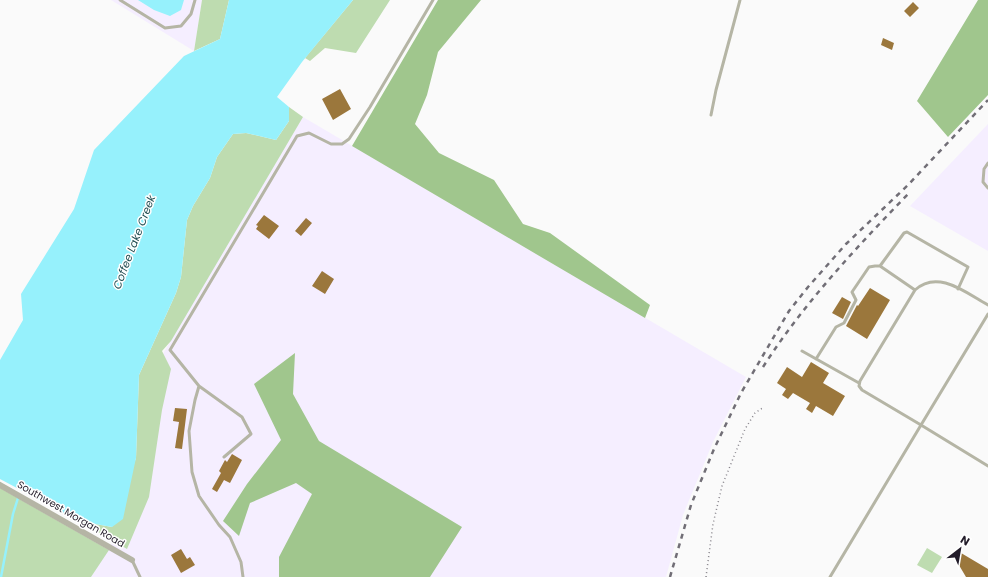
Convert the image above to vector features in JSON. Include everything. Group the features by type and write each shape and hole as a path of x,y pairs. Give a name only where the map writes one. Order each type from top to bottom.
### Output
{"street":[{"name":"Southwest Morgan Road","path":"0,485 132,560"}],"lane":[{"path":"120,0 165,28 181,26 191,14 195,0"},
{"path":"224,457 251,434 242,417 199,386 170,350 297,136 309,133 331,144 342,144 349,139 370,107 433,0"},
{"path":"711,115 716,90 740,0"},
{"path":"988,164 984,169 983,182 988,188"},
{"path":"880,266 904,233 907,232 968,267 958,288"},
{"path":"816,359 836,327 844,323 856,300 852,292 869,267 880,266 915,290"},
{"path":"859,383 915,290 920,285 934,281 949,283 988,305"},
{"path":"830,577 988,314"},
{"path":"802,351 859,383 862,390 988,466"},
{"path":"199,386 189,431 192,472 199,496 218,525 230,537 241,562 242,577"},
{"path":"132,560 140,577"}],"path":[{"path":"706,577 713,524 722,486 745,429 755,413 764,407"}],"shaded area":[{"path":"111,0 202,0 194,51"},
{"path":"303,117 746,377 713,442 683,515 666,577 91,577 136,503 161,357"},
{"path":"988,124 988,251 910,206"}],"green space":[{"path":"202,0 229,0 220,39 194,51"},
{"path":"353,0 390,0 356,53 325,48 310,61 305,58"},
{"path":"438,0 481,0 438,52 427,95 415,124 439,153 494,180 523,224 550,233 650,305 645,318 352,146"},
{"path":"978,0 988,0 988,95 948,137 917,101"},
{"path":"289,107 303,117 171,341 162,351 171,369 162,410 149,497 127,549 79,521 112,527 136,458 139,375 176,293 181,277 187,220 193,206 210,178 217,157 233,134 246,133 276,140 289,121"},
{"path":"295,353 293,394 319,441 462,527 430,577 279,577 279,557 312,494 296,483 250,503 239,536 223,521 247,484 281,440 254,384"},
{"path":"0,488 109,550 91,577 0,577"},
{"path":"927,548 942,557 932,573 917,565"}],"water":[{"path":"138,0 184,0 181,10 170,16 154,10"},
{"path":"229,0 353,0 302,62 277,97 289,107 289,121 276,140 246,133 233,134 217,157 210,178 193,206 187,220 181,277 176,293 139,375 136,458 123,519 112,527 79,521 0,479 0,360 23,320 21,294 74,209 94,150 184,56 220,39"}],"building":[{"path":"913,2 919,8 910,17 904,11"},
{"path":"883,38 894,43 892,50 881,45"},
{"path":"340,89 351,109 333,120 322,99"},
{"path":"264,215 279,226 269,239 256,229 258,226 256,225"},
{"path":"306,218 312,223 301,236 295,231"},
{"path":"322,271 334,279 325,294 312,286"},
{"path":"870,288 890,300 867,339 846,326 857,305 858,306"},
{"path":"842,297 851,302 843,319 832,313"},
{"path":"811,362 829,373 823,383 845,396 833,416 816,406 812,413 806,409 810,403 793,393 788,399 782,395 786,389 777,383 787,367 802,377"},
{"path":"175,408 187,409 182,449 175,448 179,422 173,421"},
{"path":"232,454 242,460 230,483 224,480 217,492 212,489 221,473 219,471 225,460 227,462"},
{"path":"181,549 187,559 190,557 195,565 181,573 171,555"},
{"path":"956,550 988,569 988,577 966,577 953,555"}],"waterway":[{"name":"Coffee Lake Creek","path":"1,577 13,514 18,498"}],"railway":[{"path":"670,577 691,505 714,449 741,393 789,311 846,244 908,185 988,100"},
{"path":"763,367 813,298 850,255 909,193"}]}
